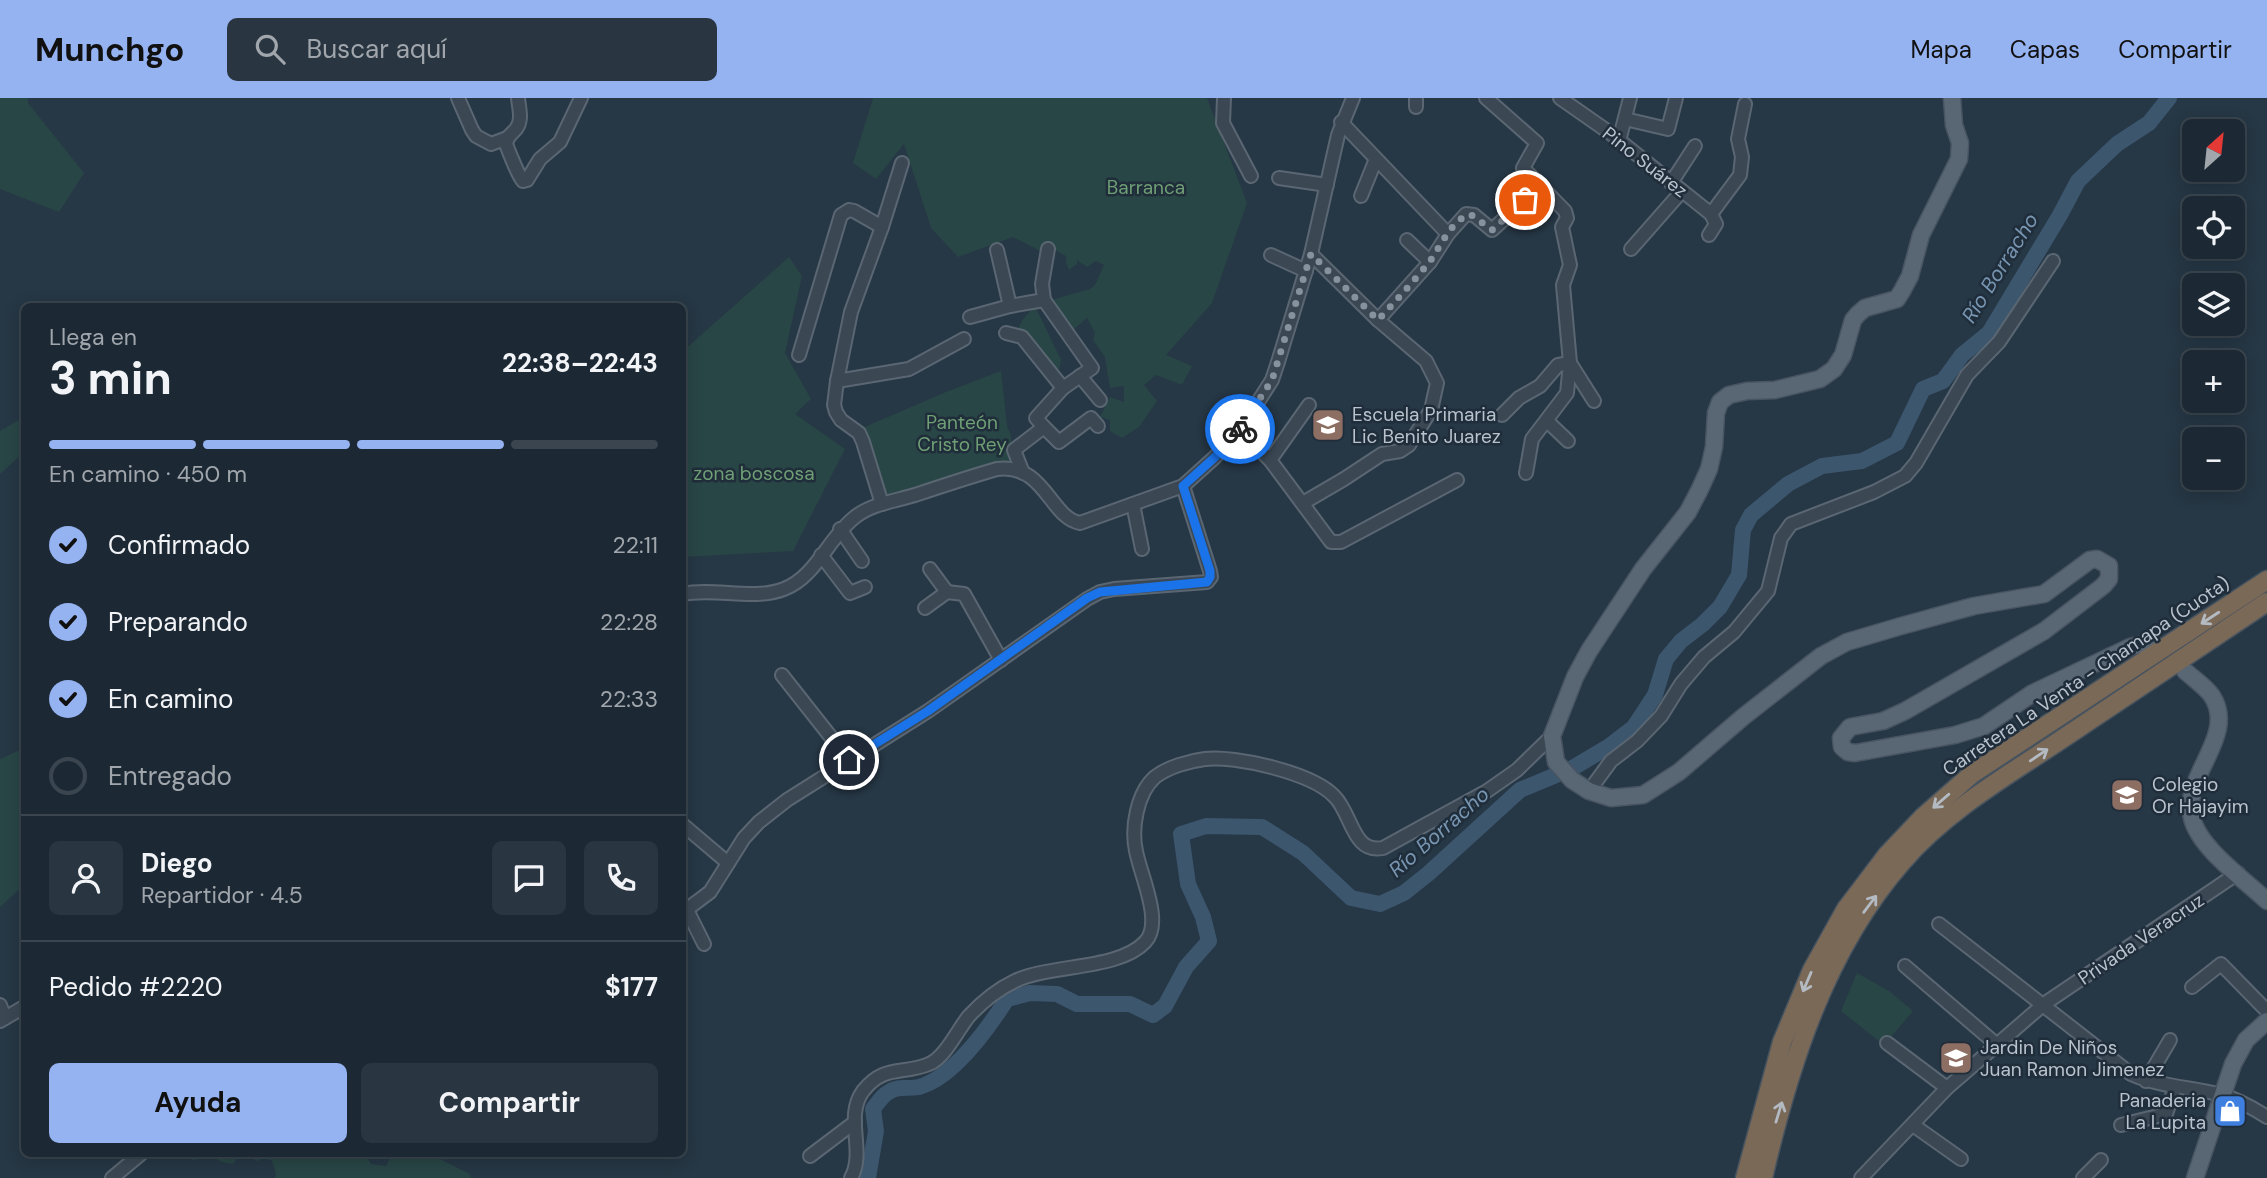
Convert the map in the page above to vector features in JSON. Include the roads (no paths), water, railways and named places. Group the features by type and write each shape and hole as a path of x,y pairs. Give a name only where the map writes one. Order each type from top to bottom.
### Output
{"highway":[{"name":"Carretera La Venta - Chamapa (Cuota)","path":"1745,1178 1782,1042 1812,970 1846,909 1886,855 1923,817 1972,774 2267,580"},
{"name":"Carretera La Venta - Chamapa (Cuota)","path":"1763,1178 1775,1126 1799,1047 1829,975 1861,916 1902,861 1937,828 1984,791 2267,602"}],"main road":[{"path":"1952,98 1954,125 1960,143 1959,159 1921,235 1910,276 1902,291 1897,299 1865,308 1858,314 1853,320 1843,355 1834,369 1820,379 1775,390 1746,391 1729,395 1720,402 1716,413 1714,447 1709,469 1688,512 1643,569 1575,677 1552,736 1556,762 1572,780 1589,791 1622,799 1643,795 1661,785 1706,750 1743,717 1821,656 1847,642 1974,606 2043,594 2090,560 2104,562 2109,566 2110,572 2103,586 2083,602 2021,646 1905,711 1883,721 1850,727 1841,738 1842,747 1855,753 1955,735 1984,726 2033,693 2130,647 2147,643 2158,647"},
{"path":"2185,671 2211,694 2219,709 2218,729 2197,777 2191,800 2192,818 2201,837 2267,901"},
{"path":"2195,1178 2233,1064 2246,1040 2267,1021"}],"street":[{"path":"458,98 476,136 491,144 507,138 517,128 520,121 518,98"},
{"path":"507,138 506,144 518,176 525,181 540,159 560,142 581,98"},
{"path":"1224,98 1223,123 1251,176"},
{"path":"686,594 707,591 764,593 781,590 795,584 809,572 840,529 857,515 882,504 996,469 1008,467 1023,472 1074,522 1087,522 1183,486 1240,430 1272,380 1311,254 1341,122 1353,98"},
{"path":"1487,98 1537,143 1523,168 1565,211 1567,218 1562,227 1570,265 1563,285 1570,363 1567,393 1532,439 1526,473"},
{"name":"Pino Suárez","path":"1560,98 1711,214"},
{"path":"1619,141 1630,98"},
{"path":"1625,119 1668,129 1676,98"},
{"path":"1709,234 1716,224 1711,214 1740,175 1742,157 1738,139 1745,104"},
{"path":"1341,122 1448,234"},
{"path":"1671,183 1695,146"},
{"path":"1362,196 1376,159"},
{"path":"882,504 859,433 841,420 834,405 851,312 902,163"},
{"path":"1279,178 1327,185"},
{"path":"1378,320 1430,262 1448,234 1464,216 1470,214 1489,229 1495,229 1540,186"},
{"path":"1631,250 1682,191"},
{"path":"799,355 841,215 849,209 882,227"},
{"path":"1407,240 1430,262"},
{"path":"1048,249 1042,284 1044,300 1092,368 1063,388 1036,418 1059,442 1091,418 1098,426"},
{"path":"997,250 1010,306"},
{"path":"1303,503 1382,454 1400,451 1409,445 1431,410 1437,383 1432,370 1417,352 1378,320 1311,254"},
{"path":"1271,255 1306,271"},
{"path":"1589,791 1611,761 1637,741 1661,716 1681,684 1704,657 1734,632 1768,591 1781,538 1791,524 1874,492 1905,476 1916,463 1967,374 1999,342 2053,261"},
{"path":"971,317 1044,300"},
{"path":"1006,333 1022,337 1063,388"},
{"path":"837,381 909,369 964,339"},
{"path":"1570,363 1594,401"},
{"path":"1503,415 1519,398 1540,386 1558,366 1570,363"},
{"path":"1080,376 1100,400"},
{"path":"1270,460 1309,405"},
{"path":"1547,421 1568,440"},
{"path":"1023,472 1014,450 1044,427"},
{"path":"1240,430 1270,460 1331,542 1341,542 1457,480"},
{"path":"686,910 710,891 744,838 758,822 787,800 928,711 1087,598 1100,592 1207,582 1210,571 1183,486"},
{"path":"1133,504 1142,549"},
{"path":"840,529 862,561"},
{"path":"821,555 850,593 865,587"},
{"path":"930,569 947,592"},
{"path":"925,608 947,592 957,592 969,600 1001,660"},
{"path":"782,676 849,760"},
{"path":"851,1178 857,1158 857,1102 876,1077 886,1072 929,1065 937,1059 969,1016 1003,987 1034,974 1094,965 1116,958 1145,942 1152,930 1153,917 1135,848 1136,818 1143,794 1156,777 1184,763 1228,758 1286,772 1318,785 1334,795 1359,841 1374,850 1383,848 1487,791 1517,770 1552,736"},
{"path":"686,827 728,863"},
{"name":"Privada Veracruz","path":"1864,1175 1947,1088 2043,1004 2238,873"},
{"path":"686,913 704,944"},
{"path":"1939,925 2131,1074 2146,1081 2222,1095 2267,1117"},
{"path":"2192,987 2221,964 2267,1011"},
{"path":"1905,966 1996,1044"},
{"path":"0,1004 2,1019 21,1009"},
{"path":"2146,1081 2170,1040"},
{"path":"1887,1043 1947,1088"},
{"path":"2121,1125 2165,1114 2175,1087"},
{"path":"810,1156 855,1122"},
{"path":"1913,1125 1961,1159"},
{"path":"112,1178 137,1157"},
{"path":"2083,1178 2101,1160"},
{"path":"1864,1175 1879,1178"}],"waterway":[{"name":"Río Borracho","path":"1571,769 1608,747 1634,727 1655,695 1666,659 1681,641 1720,607 1739,575 1743,530 1751,515 1788,484 1822,466 1862,461 1897,443 1923,389 1943,381 1962,355 1989,333 2078,181 2117,144 2149,123 2169,98"},
{"name":"Río Borracho","path":"868,1178 876,1131 873,1109 879,1101 893,1090 919,1087 945,1073 980,1037 1007,999 1030,993 1057,994 1077,1004 1130,1004 1153,1015 1165,1006 1186,967 1209,941 1203,917 1188,884 1181,834 1206,826 1262,827 1303,853 1351,898 1380,904 1404,893 1429,873 1520,790 1556,775"}],"place":[{"name":"Escuela Primaria Lic Benito Juarez","path":"1328,425"},
{"name":"Colegio Or Hajayim","path":"2127,795"},
{"name":"Jardin De Niños Juan Ramon Jimenez","path":"1956,1058"},
{"name":"Panaderia La Lupita","path":"2230,1111"}],"park label":[{"name":"Barranca","path":"1146,187"},
{"name":"Panteón Cristo Rey","path":"962,433"},
{"name":"zona boscosa","path":"754,473"}]}
